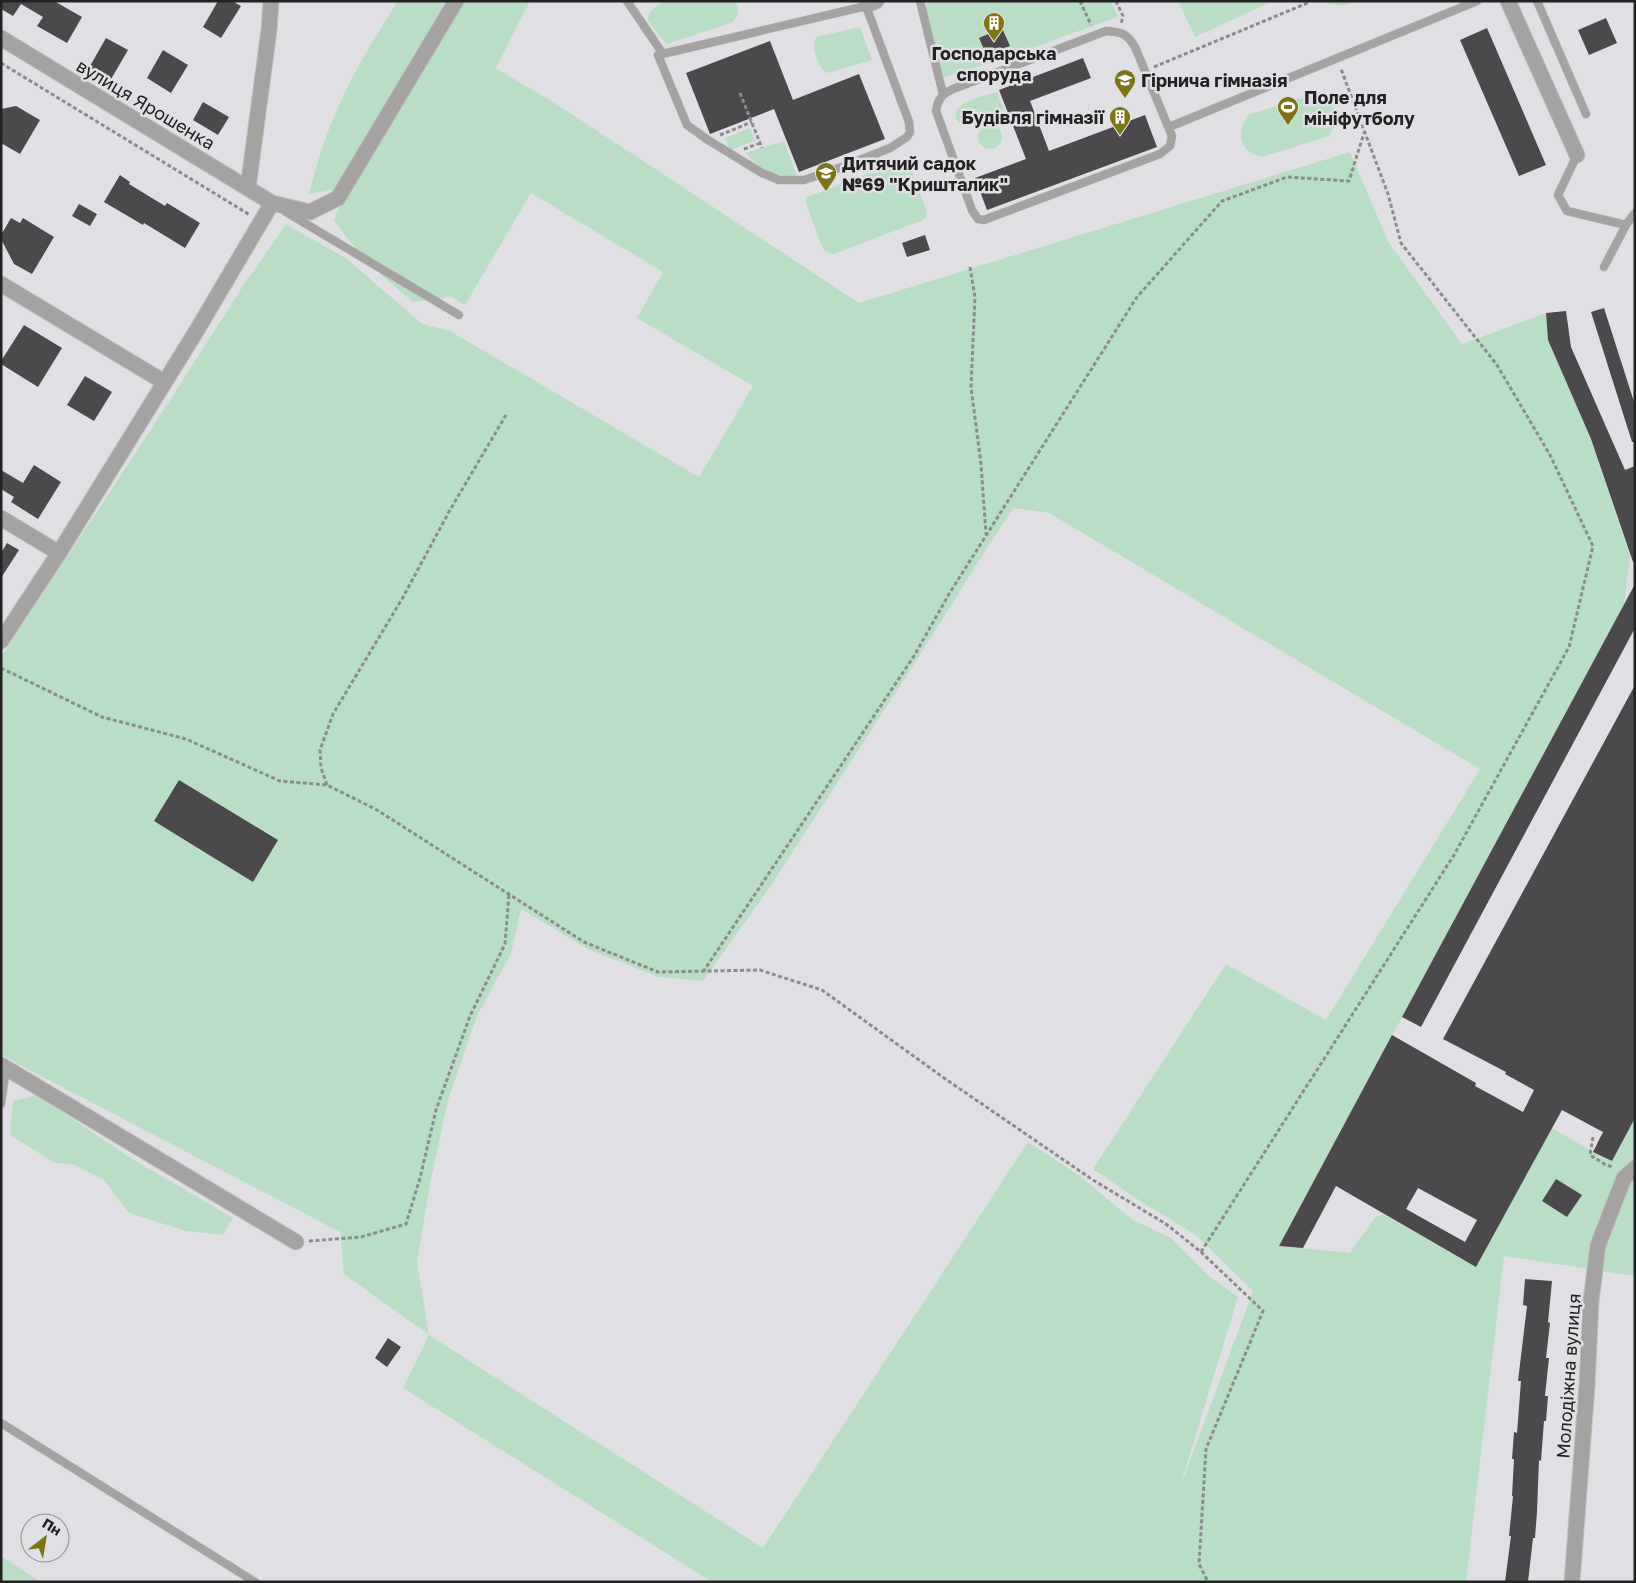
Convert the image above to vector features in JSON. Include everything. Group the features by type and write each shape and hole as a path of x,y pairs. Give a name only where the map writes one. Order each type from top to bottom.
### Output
{"street":[{"path":"248,188 269,30 271,1"},
{"name":"вулиця Ярошенка","path":"1,38 272,203 310,212 338,198 456,1"},
{"path":"1508,1 1577,155"},
{"path":"1,641 59,553 197,330 272,203"},
{"path":"1,284 164,382"},
{"path":"1,518 59,553"},
{"path":"4,1067 296,1242"},
{"name":"Молодіжна вулиця","path":"1572,1582 1592,1301 1598,1245 1630,1173"}],"lane":[{"path":"627,1 664,54"},
{"path":"920,1 943,94"},
{"path":"1169,127 1477,1"},
{"path":"1537,1 1586,114"},
{"path":"870,4 906,110 910,132 908,137 897,144 804,180 793,181 772,178 708,140 687,125 658,55 664,54 870,4"},
{"path":"1106,31 1119,32 1129,37 1136,48 1169,127 1172,136 1170,146 1160,154 984,220 978,219 974,214 936,111 937,102 943,94 1106,31"},
{"path":"1577,155 1558,195 1567,211 1626,225"},
{"path":"272,203 459,315"},
{"path":"1604,267 1626,225 1635,213"},
{"path":"1,1104 4,1067"},
{"path":"1,1422 255,1582"}],"path":[{"path":"1080,1 1092,27"},
{"path":"1116,1 1123,16"},
{"path":"1166,62 1310,2"},
{"path":"1201,1252 1448,863 1569,647 1593,546 1550,455 1497,364 1401,243 1388,194 1338,59"},
{"path":"1,63 261,222"},
{"path":"740,93 762,148"},
{"path":"708,140 752,122"},
{"path":"703,972 914,656 949,594 1137,297 1222,201 1286,178 1349,181 1364,133"},
{"path":"970,268 976,297 971,386 981,464 986,535"},
{"path":"326,785 321,768 320,750 333,714 402,599 450,510 506,415"},
{"path":"1,668 102,717 186,739 280,781 326,785 378,810 584,942 658,972 760,970 822,990 1032,1139 1093,1180 1166,1224 1201,1252 1263,1311 1206,1449 1199,1564 1208,1582"},
{"path":"296,1242 361,1237 406,1224 420,1178 436,1110 470,1016 505,944 509,894"},
{"path":"1593,1137 1590,1155 1606,1165 1630,1173"}],"green space":[{"path":"398,1 530,1 496,68 561,107 859,303 1350,152 1389,243 1462,344 1546,313 1548,340 1591,439 1630,555 1624,605 1279,1246 1350,1253 1376,1216 1384,1215 1476,1266 1552,1128 1612,1161 1635,1118 1635,1276 1504,1256 1466,1582 712,1582 403,1388 429,1335 344,1274 340,1232 1,1054 1,657 243,286 286,224 347,259 422,324 450,331 699,477 753,386 637,318 663,272 531,193 465,305 451,297 413,302 370,264 334,220 346,188 309,194 323,145 341,102 363,58","holes":["1014,508 1049,513 1480,769 1326,1020 1226,964 1093,1169 1143,1203 1196,1235 1253,1291 1179,1490 1238,1297 1211,1278 1171,1238 1133,1220 1080,1176 1028,1142 763,1548 429,1335 417,1261 429,1189 448,1100 477,1016 511,954 521,909 588,949 658,977 703,981 770,887"]},
{"path":"665,1 735,1 738,13 731,23 666,44 648,21 651,11"},
{"path":"928,1 1111,1 1118,17 999,60 944,77 929,27 927,17"},
{"path":"1178,1 1273,1 1195,37"},
{"path":"1319,1 1356,1 1342,5 1333,5"},
{"path":"860,27 872,60 828,73 822,70 814,49 816,37"},
{"path":"997,92 1005,113 967,127 958,122 956,112 964,103"},
{"name":"Поле для мініфутболу","path":"1314,94 1327,101 1334,110 1335,122 1329,136 1262,157 1248,151 1244,146 1241,135 1248,115"},
{"path":"990,125 998,129 1002,137 998,145 990,149 982,145 978,137 982,129"},
{"path":"750,128 755,141 730,150 725,138"},
{"path":"784,141 797,176 782,176 769,172 756,164 746,153"},
{"path":"903,162 911,169 926,211 925,219 834,254 826,252 821,245 807,206 807,197"},
{"path":"37,1095 129,1157 233,1218 223,1235 186,1231 129,1213 104,1180 72,1164 55,1163 10,1135 13,1101"},
{"path":"1,1556 41,1582 1,1582"}],"building":[{"path":"1,1 54,1 82,17 67,43 37,26 43,17 21,4 13,16 1,9"},
{"path":"218,1 232,1 241,6 221,38 203,27"},
{"path":"1606,18 1617,43 1589,55 1578,30"},
{"name":"Господарська споруда","path":"1002,28 1010,46 987,56 979,38"},
{"path":"1487,28 1546,165 1519,176 1460,40"},
{"path":"106,38 128,50 107,86 86,73"},
{"path":"770,41 793,100 859,74 885,139 799,172 774,109 710,134 686,73"},
{"path":"163,50 188,65 171,93 147,78"},
{"name":"Будівля гімназії","path":"1083,58 1091,78 1030,101 1049,151 1145,115 1157,147 987,210 975,178 1026,159 999,90"},
{"path":"203,102 229,117 218,135 193,120"},
{"path":"16,106 40,120 20,154 1,143 1,109"},
{"path":"120,175 130,182 129,184 165,206 167,203 200,223 185,248 104,202"},
{"path":"79,204 97,214 90,226 72,216"},
{"path":"11,218 20,223 23,218 54,237 32,274 14,264 1,239 1,235"},
{"path":"925,235 930,250 907,257 902,243"},
{"path":"1604,308 1635,405 1635,442 1632,442 1591,312"},
{"path":"1566,311 1571,347 1625,470 1635,466 1635,562 1633,562 1591,439 1548,340 1546,313"},
{"path":"24,325 62,348 38,387 1,364 1,361"},
{"path":"85,376 112,392 94,421 67,405"},
{"path":"34,465 61,482 38,519 11,502 14,497 1,489 1,470 23,483"},
{"path":"7,543 19,550 1,578 1,553"},
{"path":"1635,584 1635,628 1421,1027 1402,1017"},
{"path":"1635,685 1635,1118 1612,1161 1593,1152 1603,1132 1562,1110 1476,1267 1336,1186 1303,1248 1279,1246 1392,1035 1476,1083 1475,1086 1523,1112 1534,1090 1505,1074 1506,1072 1443,1039","holes":["1418,1188 1477,1220 1465,1242 1406,1209"]},
{"path":"179,780 278,840 253,882 154,821"},
{"path":"1556,1179 1582,1195 1567,1217 1542,1201"},
{"path":"1525,1279 1552,1281 1546,1358 1549,1358 1545,1396 1548,1396 1541,1461 1539,1460 1535,1538 1533,1538 1528,1582 1505,1582 1511,1536 1509,1536 1514,1459 1512,1459 1514,1432 1517,1433 1521,1381 1518,1381 1527,1306 1523,1305"},
{"path":"388,1338 401,1347 387,1367 375,1358"}],"place":[{"name":"Господарська споруда","path":"994,42"},
{"name":"Гірнича гімназія","path":"1125,99"},
{"name":"Поле для мініфутболу","path":"1288,126"},
{"name":"Будівля гімназії","path":"1120,136"},
{"name":"Дитячий садок №69 \"Кришталик\"","path":"826,192"}]}
